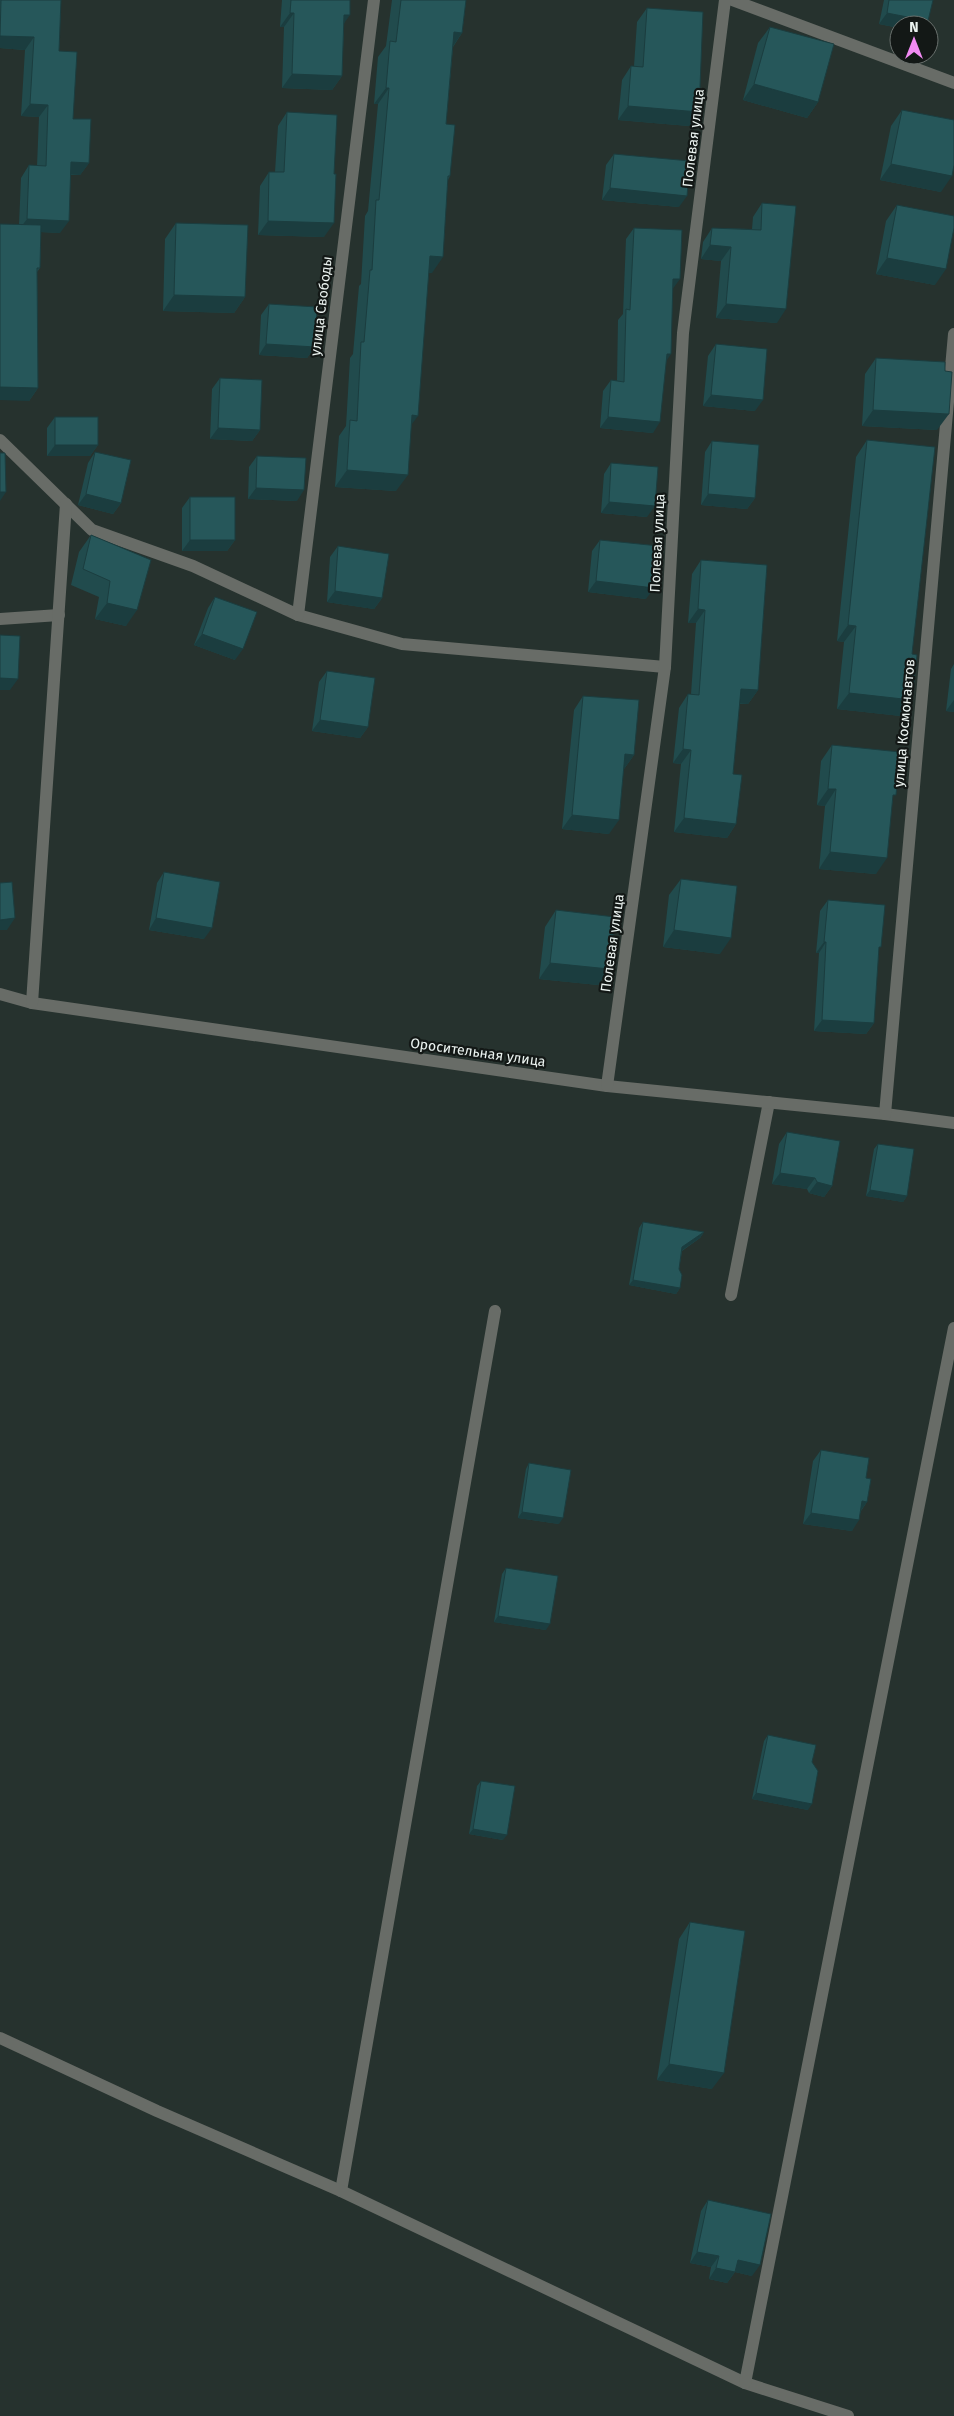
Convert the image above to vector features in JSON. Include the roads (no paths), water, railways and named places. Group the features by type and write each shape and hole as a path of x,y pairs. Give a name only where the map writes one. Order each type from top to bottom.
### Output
{"street":[{"name":"улица Свободы","path":"298,615 374,0"},
{"name":"Полевая улица","path":"607,1086 665,667 683,333 725,0"},
{"path":"732,0 954,82"},
{"name":"улица Космонавтов","path":"885,1114 954,334"},
{"path":"0,440 92,530 193,566 298,615 402,644 665,667"},
{"path":"32,1003 66,504"},
{"path":"0,619 59,615"},
{"name":"Оросительная улица","path":"0,994 32,1003 607,1086 885,1114 954,1124"},
{"path":"731,1295 769,1102"},
{"path":"341,2191 495,1311"},
{"path":"745,2383 954,1328"},
{"path":"0,2038 157,2111 341,2191 745,2383 848,2416"}]}
